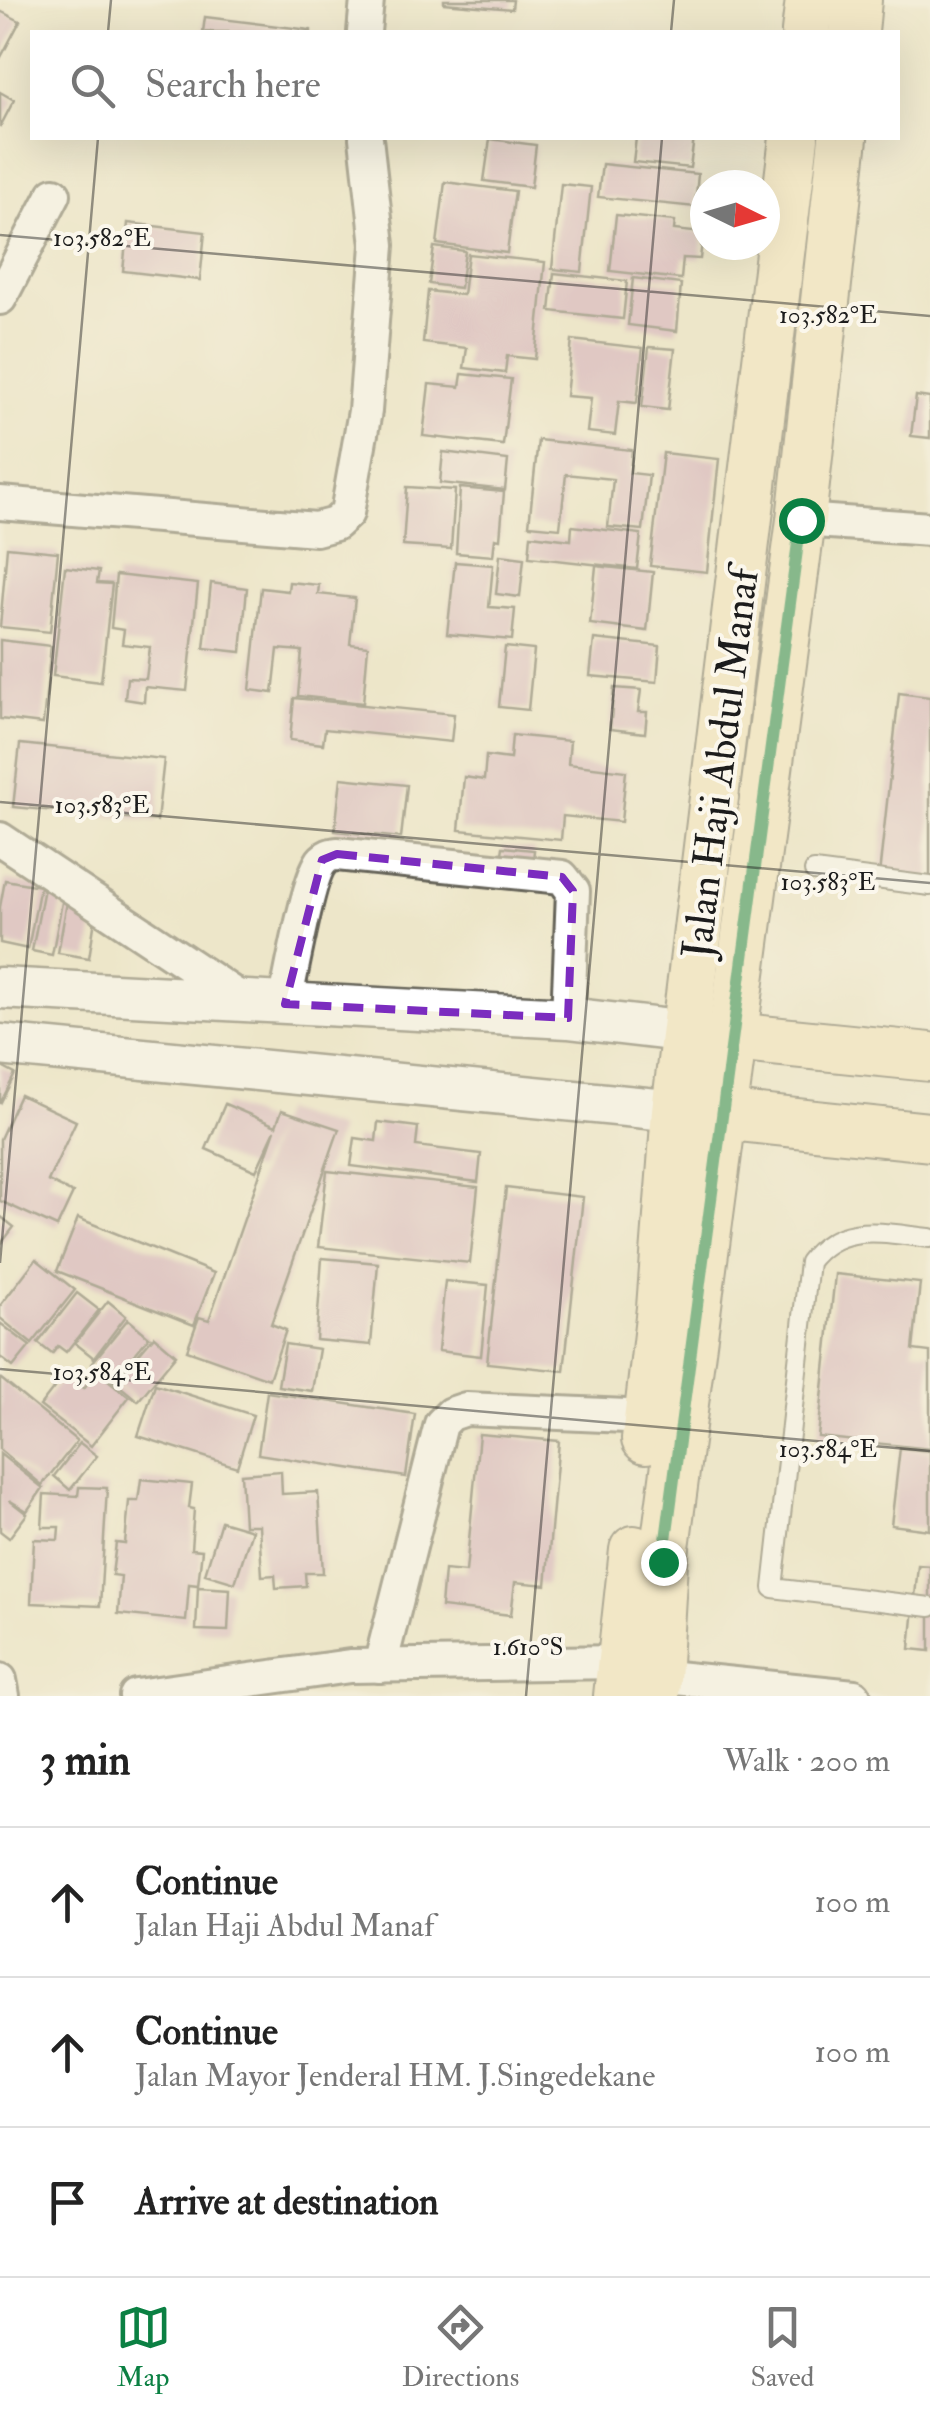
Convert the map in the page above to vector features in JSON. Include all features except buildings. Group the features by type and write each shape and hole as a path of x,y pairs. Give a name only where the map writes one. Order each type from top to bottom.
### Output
{"main road":[{"path":"806,30 810,0"},
{"path":"854,30 858,0"},
{"name":"Jalan Haji Abdul Manaf","path":"698,1113 686,1031 794,140"},
{"name":"Jalan Haji Abdul Manaf","path":"698,1113 733,1037 801,520 842,140"},
{"path":"733,1037 930,1057"},
{"path":"698,1113 930,1138"},
{"path":"637,1682 649,1418 661,1308 698,1113"},
{"path":"637,1682 663,1562 698,1113"}],"street":[{"path":"364,30 367,0"},
{"path":"0,503 316,529 335,524 347,513 366,411 378,245 366,140"},
{"path":"0,298 54,194"},
{"path":"801,520 930,529"},
{"path":"0,839 241,1000"},
{"path":"285,1004 319,866 337,854 562,877 573,891 568,1018"},
{"path":"0,988 568,1018 733,1037"},
{"path":"0,1045 698,1113"},
{"path":"380,1666 441,1424 451,1414 466,1409 649,1418"},
{"path":"136,1696 350,1666 380,1666 854,1696"},
{"path":"0,1680 3,1696"}],"lane":[{"path":"814,871 930,886"},
{"path":"930,1238 865,1233 835,1237 810,1262 773,1588 930,1607"}],"highlighted area":[{"path":"337,854 562,877 573,891 568,1018 285,1004 322,860"}],"route":[{"path":"663,1562 801,520"}]}
